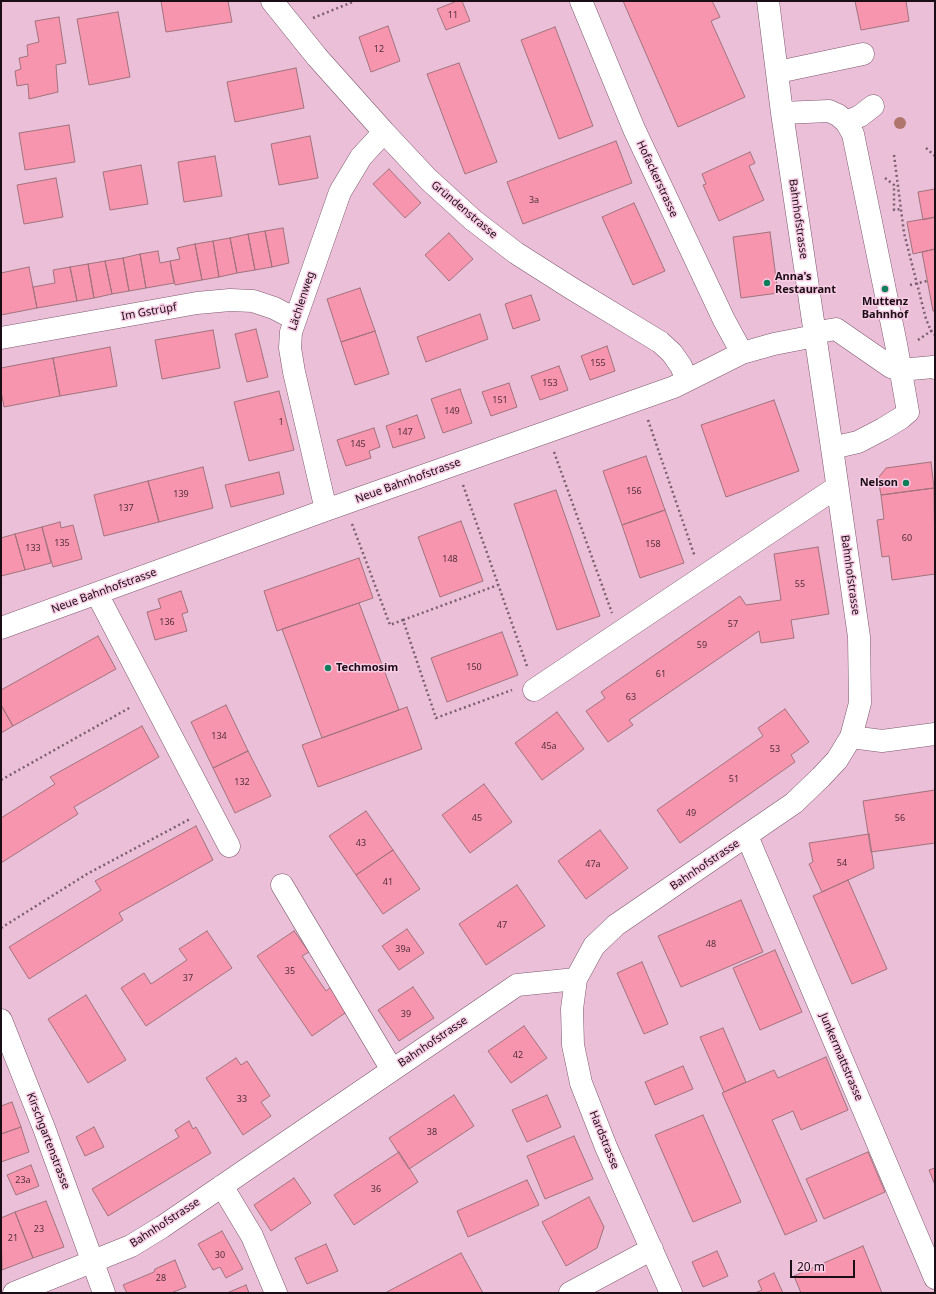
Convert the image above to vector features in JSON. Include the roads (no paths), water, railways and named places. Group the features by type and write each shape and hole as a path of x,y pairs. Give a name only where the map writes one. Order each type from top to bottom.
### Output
{"street":[{"name":"Gründenstrasse","path":"272,1 317,56 428,179 474,220 516,253 660,342 677,359 687,380"},
{"name":"Hofackerstrasse","path":"581,1 634,129 724,320 742,353"},
{"name":"Bahnhofstrasse","path":"14,1293 131,1246 162,1227 517,985 576,979 594,946 616,925 794,803 837,760 851,737 860,703 859,637 782,113 768,1"},
{"path":"778,72 863,54"},
{"path":"846,122 860,116 873,106"},
{"path":"782,113 828,112 838,115 846,122 853,134 896,344 908,412 883,429 858,442 832,448"},
{"name":"Lächlenweg","path":"335,507 296,379 290,348 291,332 340,192 362,157 384,132"},
{"name":"Im Gstrüpf","path":"1,338 197,303 230,300 253,302 274,308 295,319"},
{"name":"Neue Bahnhofstrasse","path":"1,628 335,507 674,387 742,353 774,344 815,336 824,331 836,329 891,367 900,370"},
{"path":"900,370 935,368"},
{"path":"525,683 837,487"},
{"path":"97,594 229,846"},
{"path":"851,737 882,741 935,734"},
{"name":"Junkermattstrasse","path":"747,836 935,1278"},
{"path":"282,885 392,1070"},
{"name":"Hardstrasse","path":"576,979 572,1009 573,1045 581,1083 606,1146 671,1293"},
{"name":"Kirschgartenstrasse","path":"1,1020 44,1128 104,1293"},
{"path":"222,1186 252,1236 276,1293"},
{"path":"570,1293 652,1249"}],"place":[{"name":"Anna's Restaurant","path":"767,283"},
{"name":"Muttenz Bahnhof","path":"885,289"},
{"name":"Nelson","path":"906,483"},
{"name":"Techmosim","path":"328,668"}]}
